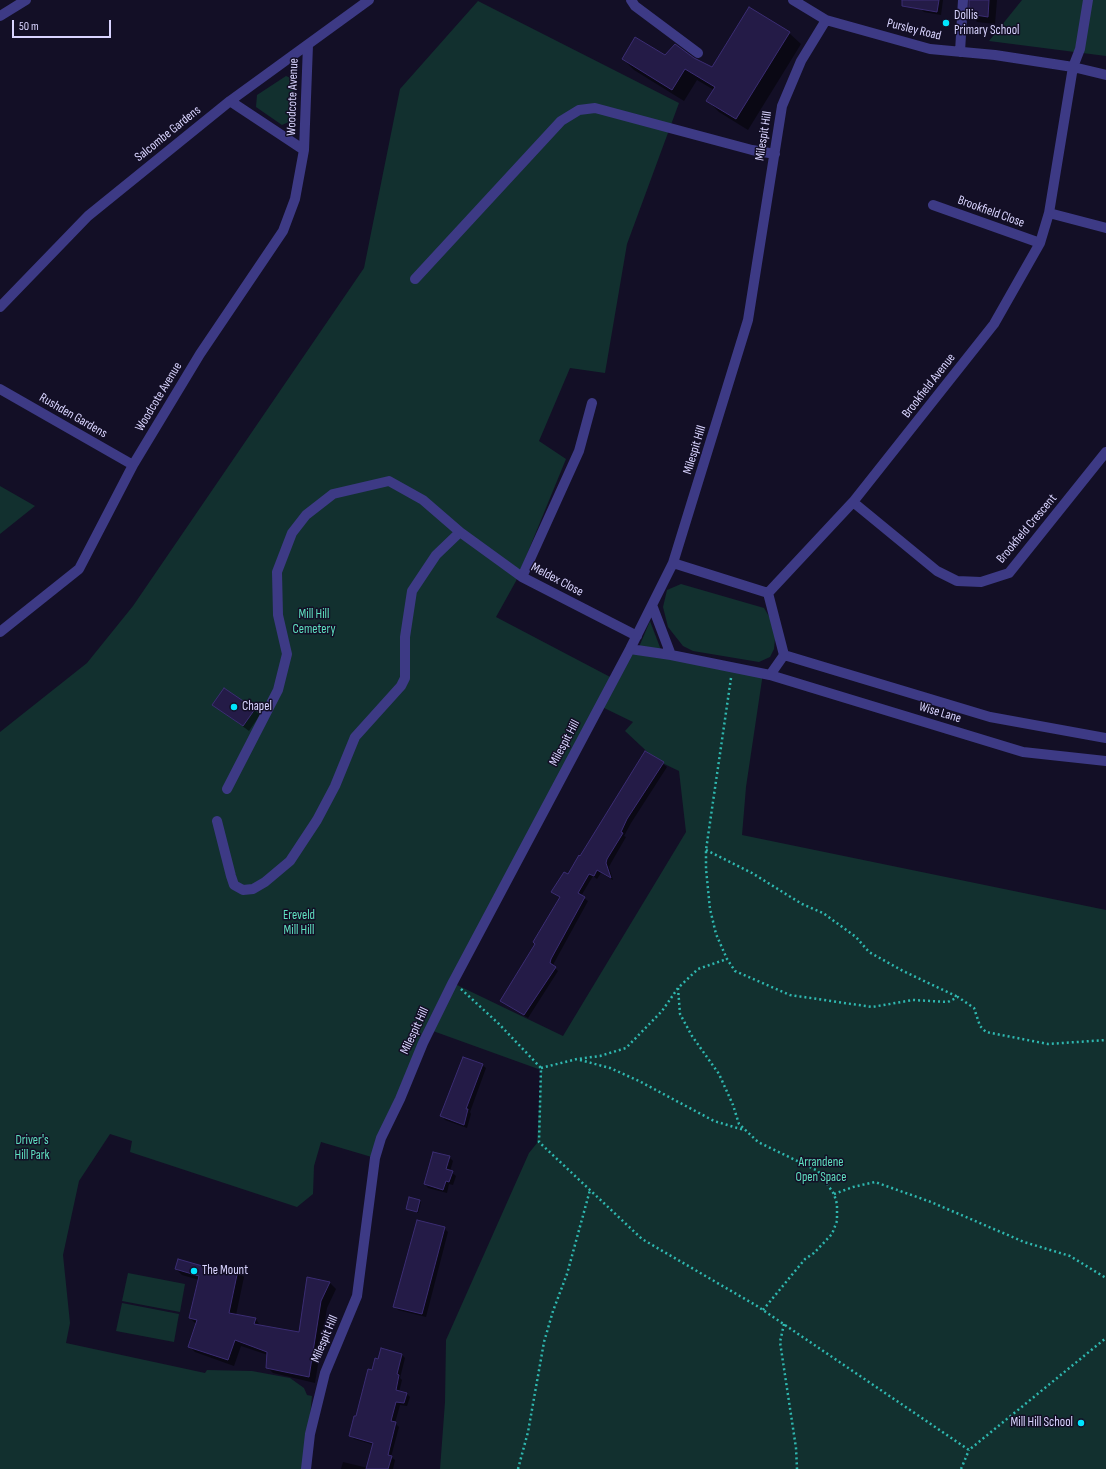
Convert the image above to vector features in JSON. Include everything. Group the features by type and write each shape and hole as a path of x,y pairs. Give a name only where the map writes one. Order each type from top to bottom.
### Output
{"street":[{"path":"0,16 26,0"},
{"name":"Salcombe Gardens","path":"0,307 88,216 230,101 369,0"},
{"path":"631,0 635,6 698,53"},
{"name":"Pursley Road","path":"793,0 826,20 930,49 995,55 1073,67 1106,75"},
{"path":"960,52 963,0"},
{"name":"Brookfield Avenue","path":"768,592 853,502 994,324 1040,243 1049,213 1073,67 1080,49 1088,0"},
{"name":"Milespit Hill","path":"306,1469 310,1434 325,1373 357,1296 375,1158 381,1138 400,1099 423,1043 453,982 630,649 673,563 748,320 782,106 802,61 826,20"},
{"name":"Woodcote Avenue","path":"0,632 79,569 133,466 200,354 283,231 295,199 304,150 308,45"},
{"name":"Woodcote Avenue","path":"230,101 304,150"},
{"path":"416,279 561,121 578,110 595,108 752,150 775,154"},
{"name":"Brookfield Close","path":"933,205 1040,243"},
{"path":"1049,213 1106,228"},
{"name":"Rushden Gardens","path":"0,389 133,466"},
{"path":"522,577 579,451 592,403"},
{"name":"Brookfield Crescent","path":"853,502 937,571 957,581 981,582 1009,573 1106,452"},
{"name":"Meldex Close","path":"227,789 278,690 287,654 278,615 277,572 292,533 306,515 333,494 389,481 423,500 470,540 522,577 636,636"},
{"path":"217,821 234,885 243,890 253,889 265,882 290,861 317,820 335,786 355,737 401,686 405,678 405,637 412,591 436,554 460,532"},
{"path":"673,563 768,592 784,655 770,675"},
{"path":"652,604 671,656"},
{"name":"Wise Lane","path":"630,649 770,675 1023,752 1106,761"},
{"name":"Wise Lane","path":"784,655 990,717 1106,738"}],"path":[{"path":"733,668 706,850 707,884 710,909 716,934 727,959 735,971 790,995 872,1007 914,1000 948,1002 958,997"},
{"path":"706,850 752,873 802,904 823,913 856,936 869,952 903,971 958,997 974,1008 980,1026 986,1032 1048,1044 1106,1040"},
{"path":"541,1068 600,1056 626,1048 662,1011 678,988 698,970 727,959"},
{"path":"453,982 499,1024 541,1068 539,1142 642,1239 763,1310 969,1450"},
{"path":"678,988 680,1014 692,1036 719,1074 733,1105 739,1124 744,1131 758,1142 818,1170 834,1194 837,1204 837,1221 832,1234 814,1253 805,1258 763,1310"},
{"path":"577,1060 610,1068 640,1081 714,1121 744,1131"},
{"path":"834,1194 853,1187 876,1182 931,1202 1024,1242 1070,1256 1106,1278"},
{"path":"518,1469 528,1432 544,1342 553,1311 567,1274 590,1190"},
{"path":"784,1324 780,1342 796,1448 797,1469"},
{"path":"961,1469 969,1450 1106,1338"}],"green space":[{"path":"1022,0 1106,0 1106,56 989,41"},
{"path":"478,1 679,103 627,244 605,373 570,368 539,441 566,459 516,581 496,617 614,679 629,650 763,673 746,787 742,835 1106,910 1106,1469 440,1469 445,1402 446,1340 529,1153 537,1143 541,1070 433,1031 455,984 563,1036 686,832 679,771 656,760 625,731 633,722 600,706 453,982 375,1158 321,1142 314,1166 313,1194 297,1207 130,1152 132,1141 110,1134 79,1181 63,1255 70,1323 66,1343 205,1373 207,1370 252,1371 290,1378 304,1388 307,1395 312,1396 305,1469 0,1469 0,732 87,663 133,606 364,268 400,89"},
{"path":"286,76 295,80 293,120 282,125 256,107 257,95"},
{"path":"0,486 35,506 0,534"},
{"path":"681,584 764,608 776,628 774,649 770,657 759,662 693,651 683,646 668,627 663,607 667,590"},
{"path":"650,621 661,650 639,647"},
{"path":"128,1273 185,1284 180,1312 122,1301"},
{"path":"122,1303 179,1314 174,1342 116,1331"}],"building":[{"path":"902,0 939,0 937,12 902,6"},
{"path":"969,0 989,0 988,17 969,14"},
{"path":"749,7 790,32 736,119 706,101 715,87 685,69 672,90 622,59 635,37 665,55 675,44 694,58 712,67"},
{"name":"Chapel","path":"224,688 255,709 243,726 212,705"},
{"path":"645,751 664,762 627,819 621,832 623,833 607,859 606,863 611,878 597,870 594,876 589,874 578,893 585,897 551,959 550,963 556,967 524,1015 500,1001 535,944 533,942 560,897 551,892 564,872 568,874 579,855 580,856"},
{"path":"463,1057 483,1064 466,1109 468,1109 464,1125 440,1116"},
{"path":"433,1152 450,1156 446,1169 453,1171 449,1182 446,1181 443,1190 424,1184"},
{"path":"409,1197 420,1200 417,1212 406,1209"},
{"path":"417,1220 445,1227 422,1314 393,1307"},
{"path":"178,1259 227,1273 228,1268 238,1270 229,1313 256,1318 254,1324 299,1332 307,1277 330,1282 321,1301 309,1377 266,1368 267,1352 235,1340 228,1360 188,1347 197,1320 189,1318 199,1276 175,1269"},
{"path":"381,1348 402,1354 397,1374 399,1375 396,1390 407,1393 404,1403 396,1402 391,1421 396,1422 388,1455 392,1456 388,1469 366,1469 373,1443 349,1436 354,1416 356,1416 368,1369 372,1370 375,1358 378,1359"}],"place":[{"name":"Dollis Primary School","path":"946,23"},
{"name":"Chapel","path":"234,707"},
{"name":"The Mount","path":"194,1271"},
{"name":"Mill Hill School","path":"1081,1423"}],"park label":[{"name":"Mill Hill Cemetery","path":"314,622"},
{"name":"Ereveld Mill Hill","path":"299,924"},
{"name":"Driver's Hill Park","path":"32,1148"},
{"name":"Arrandene Open Space","path":"821,1170"}]}
